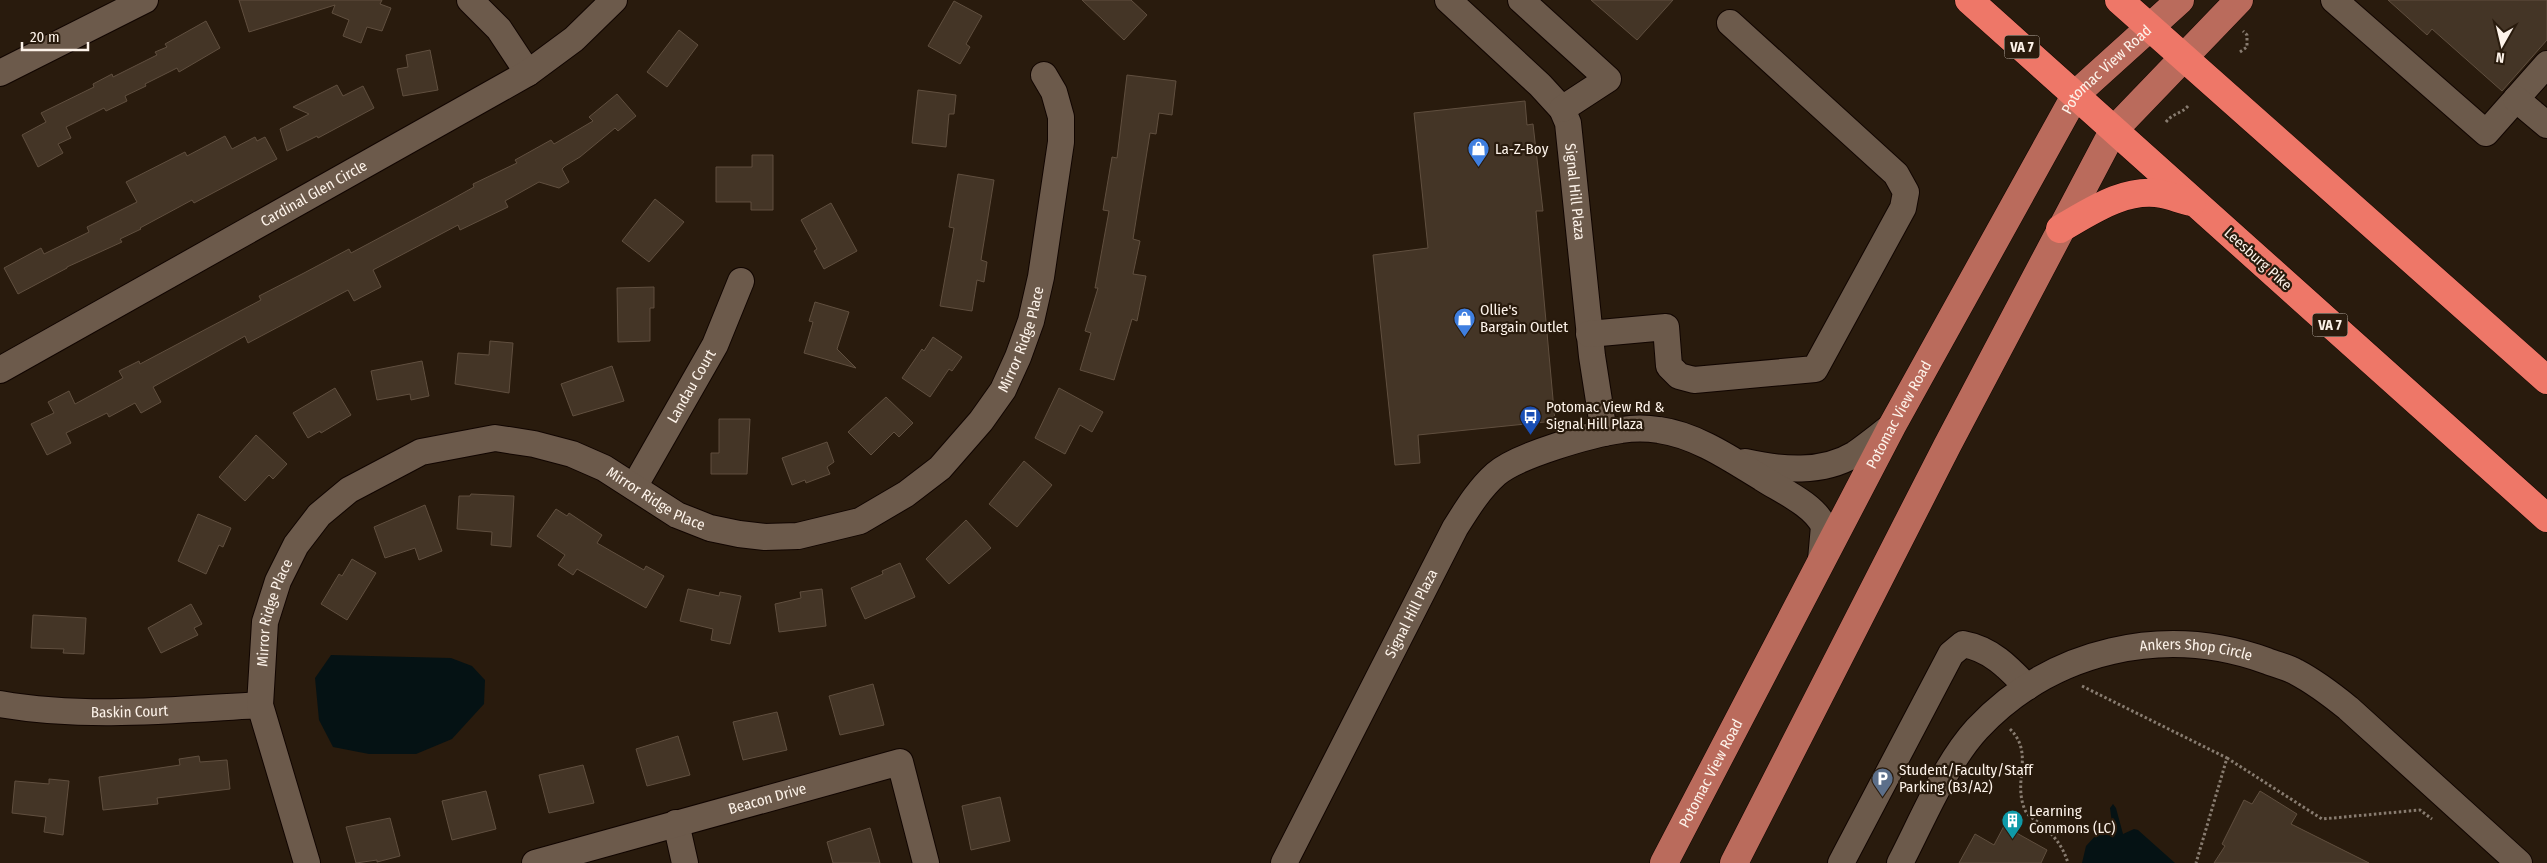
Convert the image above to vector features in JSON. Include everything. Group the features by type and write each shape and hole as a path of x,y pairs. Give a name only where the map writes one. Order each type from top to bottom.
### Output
{"highway":[{"name":"Leesburg Pike","path":"1969,0 2547,518"},
{"path":"2118,0 2547,380"},
{"path":"2060,229 2098,207 2129,195 2160,193 2195,203"}],"main road":[{"name":"Potomac View Road","path":"1664,863 1892,426 2076,94 2180,0"},
{"path":"1734,863 2060,229 2113,131 2239,0"}],"street":[{"path":"0,73 145,0"},
{"path":"470,0 499,29 528,73"},
{"name":"Cardinal Glen Circle","path":"0,370 528,73 574,39 614,0"},
{"name":"Signal Hill Plaza","path":"1448,0 1540,85 1562,109 1568,124 1590,334 1604,433"},
{"path":"1521,0 1608,79 1562,109"},
{"path":"2334,0 2486,133 2547,64"},
{"path":"1590,334 1666,327 1669,366 1678,376 1694,380 1815,369 1904,208 1906,192 1896,174 1730,23"},
{"name":"Mirror Ridge Place","path":"307,863 260,705 265,622 278,581 296,545 319,515 349,490 421,452 495,438 534,444 572,454 604,468 677,515 710,528 765,537 798,536 860,521 906,494 940,468 981,422 1002,390 1018,357 1031,321 1041,277 1061,142 1061,117 1054,92 1044,75"},
{"path":"2516,99 2547,125"},
{"name":"Landau Court","path":"634,487 715,345 741,281"},
{"path":"1730,459 1779,469 1807,468 1831,464 1854,454 1892,426"},
{"name":"Signal Hill Plaza","path":"1284,863 1455,528 1468,506 1497,473 1514,462 1622,429 1660,430 1685,437 1730,459"},
{"path":"1730,459 1805,506 1820,518 1824,535 1821,560"},
{"path":"1841,863 1951,654 1963,644 1975,646 2005,664 2027,687"},
{"name":"Ankers Shop Circle","path":"1900,863 1957,755 1995,712 2027,687 2067,664 2106,651 2139,645 2192,644 2247,654 2294,671 2323,688 2348,708 2519,863"},
{"name":"Baskin Court","path":"0,704 27,709 122,712 260,705"},
{"name":"Beacon Drive","path":"535,863 900,762 926,863"},
{"path":"676,823 685,863"}],"path":[{"path":"2240,29 2247,35 2247,47 2240,52"},
{"path":"2166,122 2173,114 2184,111 2188,106"},
{"path":"2080,684 2227,758 2322,820 2420,810"},
{"path":"2005,724 2022,746 2020,796 2026,813 2045,827 2062,845 2068,863"},
{"path":"2196,863 2227,758"},
{"path":"2416,801 2420,810 2435,822"}],"shaded area":[{"path":"331,655 451,658 472,666 485,680 484,704 452,739 416,754 369,754 333,747 319,720 315,678"},
{"path":"2113,804 2116,808 2123,834 2134,829 2138,830 2175,863 2082,863 2086,846 2099,832 2110,831 2112,823 2110,808"}],"building":[{"path":"239,0 382,0 380,4 391,8 382,31 367,27 361,43 343,36 349,20 332,13 335,5 249,32"},
{"path":"1082,0 1131,0 1147,15 1124,40"},
{"path":"1591,0 1673,0 1637,40"},
{"path":"2388,0 2547,0 2547,40 2502,91 2432,29 2427,35"},
{"path":"954,1 982,16 966,44 970,47 960,64 928,46"},
{"path":"206,21 220,48 179,72 177,68 145,84 146,86 125,96 127,101 106,111 104,108 66,127 71,138 58,144 63,153 38,167 22,135 46,122 41,113 94,87 93,84 112,74 113,77 157,55 155,52 167,47 165,44"},
{"path":"679,30 698,45 667,87 647,72"},
{"path":"430,50 438,90 403,96 397,69 408,67 406,55"},
{"path":"1127,75 1176,81 1172,115 1159,113 1156,134 1150,133 1133,239 1140,241 1133,274 1146,276 1137,321 1132,319 1114,380 1080,370 1091,333 1085,331 1098,288 1095,288 1109,211 1103,210 1112,157 1117,158"},
{"path":"337,85 343,96 363,86 374,108 318,138 317,136 287,151 280,129 309,114 293,107"},
{"path":"918,90 956,95 954,114 949,114 946,147 912,143"},
{"path":"617,94 636,116 618,131 615,128 580,157 565,166 562,169 569,182 559,188 539,182 505,201 508,207 460,230 458,225 373,270 381,287 354,301 348,290 248,343 245,336 153,387 161,402 141,413 135,403 109,417 107,413 66,433 71,443 47,455 31,424 54,413 48,402 69,391 75,404 123,378 119,371 139,361 140,364 261,300 259,296 349,249 351,253 447,202 474,187 473,184 517,163 515,160 551,140 554,144 593,121 589,117"},
{"name":"Ollie's Bargain Outlet","path":"1525,101 1527,125 1533,124 1543,211 1536,211 1555,421 1418,435 1420,463 1395,465 1373,255 1428,248 1414,113"},
{"path":"225,136 232,149 255,137 257,141 265,137 277,159 194,203 192,200 120,239 122,242 67,267 18,294 4,268 41,248 44,254 89,232 87,227 137,202 126,182 185,152 187,156"},
{"path":"752,155 773,155 773,210 751,210 751,202 716,202 716,167 752,167"},
{"path":"958,174 994,180 981,260 987,262 984,282 977,280 972,311 940,306 954,228 949,227"},
{"path":"655,199 684,222 649,262 622,241"},
{"path":"831,203 857,251 824,269 814,251 817,249 801,220"},
{"path":"654,287 654,308 650,308 650,341 618,342 617,288"},
{"path":"815,302 849,312 837,349 856,368 804,353 813,322 809,321"},
{"path":"933,337 962,357 952,371 949,369 930,397 902,378 922,349 924,351"},
{"path":"490,341 513,343 509,393 455,384 458,353 489,355"},
{"path":"422,361 429,396 411,400 410,394 377,400 371,371"},
{"path":"612,366 624,401 573,416 561,384"},
{"path":"335,388 351,415 321,433 320,431 308,438 293,413"},
{"path":"1059,388 1103,412 1092,432 1080,425 1065,454 1035,438"},
{"path":"886,397 913,423 899,437 894,432 871,455 848,432"},
{"path":"719,419 750,419 747,474 711,474 711,453 719,453"},
{"path":"256,435 287,464 273,479 269,475 245,501 219,477"},
{"path":"827,442 834,462 827,467 830,474 806,483 805,480 792,485 782,458"},
{"path":"1024,461 1052,485 1017,527 989,504"},
{"path":"471,494 514,496 511,547 491,545 492,532 457,529 459,496 470,496"},
{"path":"425,505 442,551 419,560 415,548 385,558 374,527"},
{"path":"556,509 567,516 569,513 602,535 597,543 644,570 646,566 664,576 646,608 577,569 573,575 558,565 565,555 537,536"},
{"path":"198,514 231,528 223,547 219,545 206,574 178,561"},
{"path":"966,520 991,548 949,584 926,559"},
{"path":"352,559 376,573 347,620 321,604 339,574 342,576"},
{"path":"900,563 915,597 865,619 851,588 883,574 882,571"},
{"path":"688,589 719,596 720,592 741,596 730,644 711,640 713,629 680,621"},
{"path":"822,589 826,626 779,632 775,604 801,598 800,592"},
{"path":"191,604 202,624 194,628 198,635 161,653 148,628"},
{"path":"33,615 86,618 84,654 63,653 64,649 31,648"},
{"path":"873,684 884,725 840,735 829,696"},
{"path":"777,712 787,750 743,760 733,722"},
{"path":"678,736 690,775 647,786 636,749"},
{"path":"199,756 200,762 227,760 230,789 157,798 158,804 103,810 99,777 180,765 179,759"},
{"path":"583,765 594,803 549,813 539,775"},
{"path":"49,779 69,781 63,835 44,832 46,817 12,813 15,781 49,784"},
{"path":"486,791 496,829 452,840 442,801"},
{"path":"2260,791 2297,814 2291,824 2369,863 2214,863 2225,846 2222,844 2244,800 2252,804"},
{"path":"1000,797 1010,841 971,850 962,806"},
{"path":"390,818 400,856 377,862 377,860 356,863 346,827"},
{"name":"Learning Commons (LC)","path":"2004,826 2047,850 2041,863 1959,863 1975,834 1994,845"},
{"path":"870,828 880,863 833,863 827,842"}],"place":[{"name":"La-Z-Boy","path":"1479,168"},
{"name":"Ollie's Bargain Outlet","path":"1464,338"},
{"name":"Potomac View Rd & Signal Hill Plaza","path":"1530,435"},
{"name":"Student/Faculty/Staff Parking (B3/A2)","path":"1883,798"},
{"name":"Learning Commons (LC)","path":"2013,839"}]}
